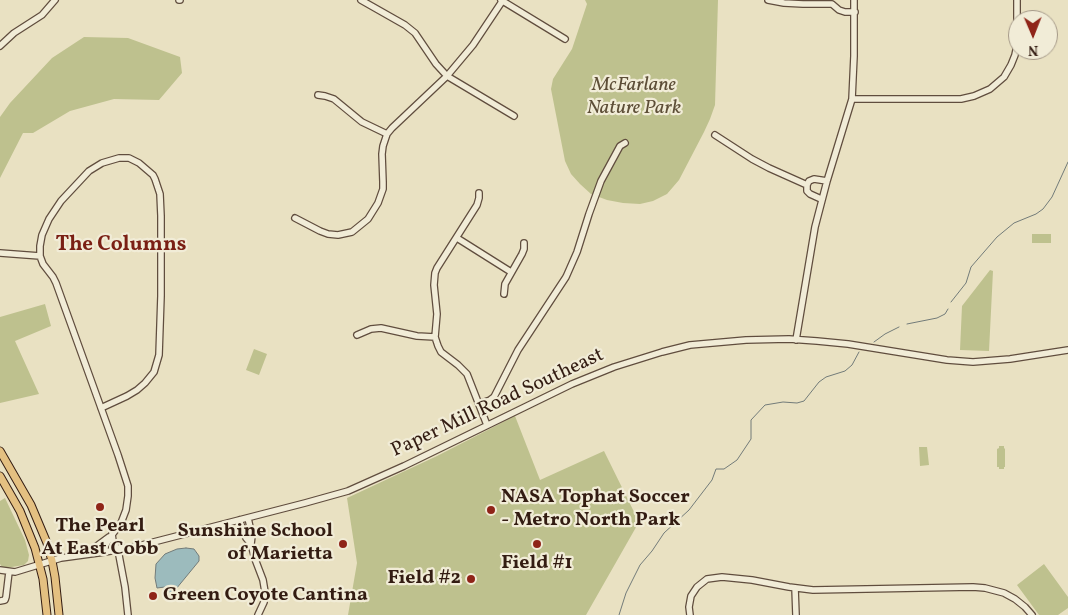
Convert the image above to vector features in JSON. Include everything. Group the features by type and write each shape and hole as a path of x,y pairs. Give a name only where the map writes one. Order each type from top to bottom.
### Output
{"main road":[{"path":"0,451 31,505 41,528 52,561 59,615"},
{"path":"0,476 27,526 40,565 47,615"}],"street":[{"path":"0,46 14,33 42,15 55,0"},
{"path":"361,0 406,24 447,76 514,116"},
{"path":"295,218 320,231 338,235 352,232 364,224 378,203 383,189 382,154 387,134 447,76 473,45 502,0 565,38"},
{"path":"768,0 803,4 834,2 839,10 855,12"},
{"path":"796,340 810,250 827,181 852,99 854,0"},
{"path":"852,99 960,99 974,96 990,89 1004,77 1015,55 1017,40 1016,0"},
{"path":"318,95 334,99 362,122 387,134"},
{"path":"715,135 752,159 807,185"},
{"path":"479,404 494,397 518,350 566,277 577,252 601,181 620,146 625,143"},
{"path":"101,408 127,396 145,383 154,372 159,355 161,330 160,194 156,179 149,171 133,159 125,158 102,163 88,171 61,201 49,219 42,236 40,256 56,283 128,486 128,504 124,517 105,546 105,552"},
{"path":"807,185 814,180 827,181"},
{"path":"807,185 807,190 810,194 822,199"},
{"path":"479,193 477,205 435,273 434,285 437,314 435,336 441,352 467,374 487,425"},
{"path":"338,235 338,243"},
{"path":"457,238 511,272"},
{"path":"504,294 505,284 522,254 524,242"},
{"path":"0,253 40,256"},
{"path":"356,335 375,328 417,336 435,336"},
{"name":"Paper Mill Road Southeast","path":"9,572 20,571 61,558 118,550 248,518 356,488 600,372 646,357 690,346 746,340 796,340 848,344 958,361 994,361 1068,350"},
{"path":"248,518 252,536 251,544 265,592 264,602 258,615"},
{"path":"239,520 246,538 251,544"},
{"path":"111,535 112,541 118,550 128,615"},
{"path":"85,555 111,535"},
{"path":"0,570 9,572 6,597 5,600 0,601"},
{"path":"690,615 691,596 697,587 707,579 715,577 813,590 985,588 1004,593 1025,607 1032,615"},
{"path":"795,588 796,615"}],"green space":[{"name":"McFarlane Nature Park","path":"585,0 718,0 715,105 704,132 679,180 667,194 653,201 640,204 623,203 591,194 571,174 565,161 551,89 553,79 572,49 587,4"},
{"path":"84,37 128,38 180,57 182,73 159,100 114,99 70,111 33,133 23,133 0,178 0,117 10,103 52,58"},
{"path":"1032,234 1051,234 1051,243 1032,243"},
{"path":"990,270 993,271 989,351 960,350 962,306"},
{"path":"45,304 51,326 15,341 39,394 0,403 0,317"},
{"path":"254,349 267,354 259,375 246,370"},
{"name":"NASA Tophat Soccer - Metro North Park","path":"515,416 540,480 604,451 639,522 586,615 348,615 357,563 347,498 437,456"},
{"path":"999,446 1004,446 1005,449 1004,469 997,467 997,449"},
{"path":"919,447 927,447 929,465 920,466"},
{"path":"5,498 25,540 29,555 28,561 24,565 6,568 0,564 0,501"},
{"path":"1044,564 1068,597 1068,608 1058,615 1039,615 1017,585"}],"water":[{"path":"177,549 194,549 199,556 199,561 176,589 171,601 165,593 165,587 157,588 155,578 156,564 165,554"}],"waterway":[{"path":"951,302 966,283 971,267 997,237 1014,223 1043,209 1052,197 1068,162"},
{"path":"907,324 937,318 945,314 948,309"},
{"path":"874,342 899,327"},
{"path":"619,615 626,593 640,565 664,533 689,510 712,480 716,469 724,469 737,460 751,439 751,420 765,405 804,401 819,382 826,377 845,371 852,365 859,352"}],"place":[{"name":"The Pearl At East Cobb","path":"100,507"},
{"name":"NASA Tophat Soccer - Metro North Park","path":"491,510"},
{"name":"Sunshine School of Marietta","path":"343,544"},
{"name":"Field #1","path":"537,544"},
{"name":"Field #2","path":"471,579"},
{"name":"Green Coyote Cantina","path":"153,596"}],"district":[{"name":"The Columns","path":"121,246"}]}
